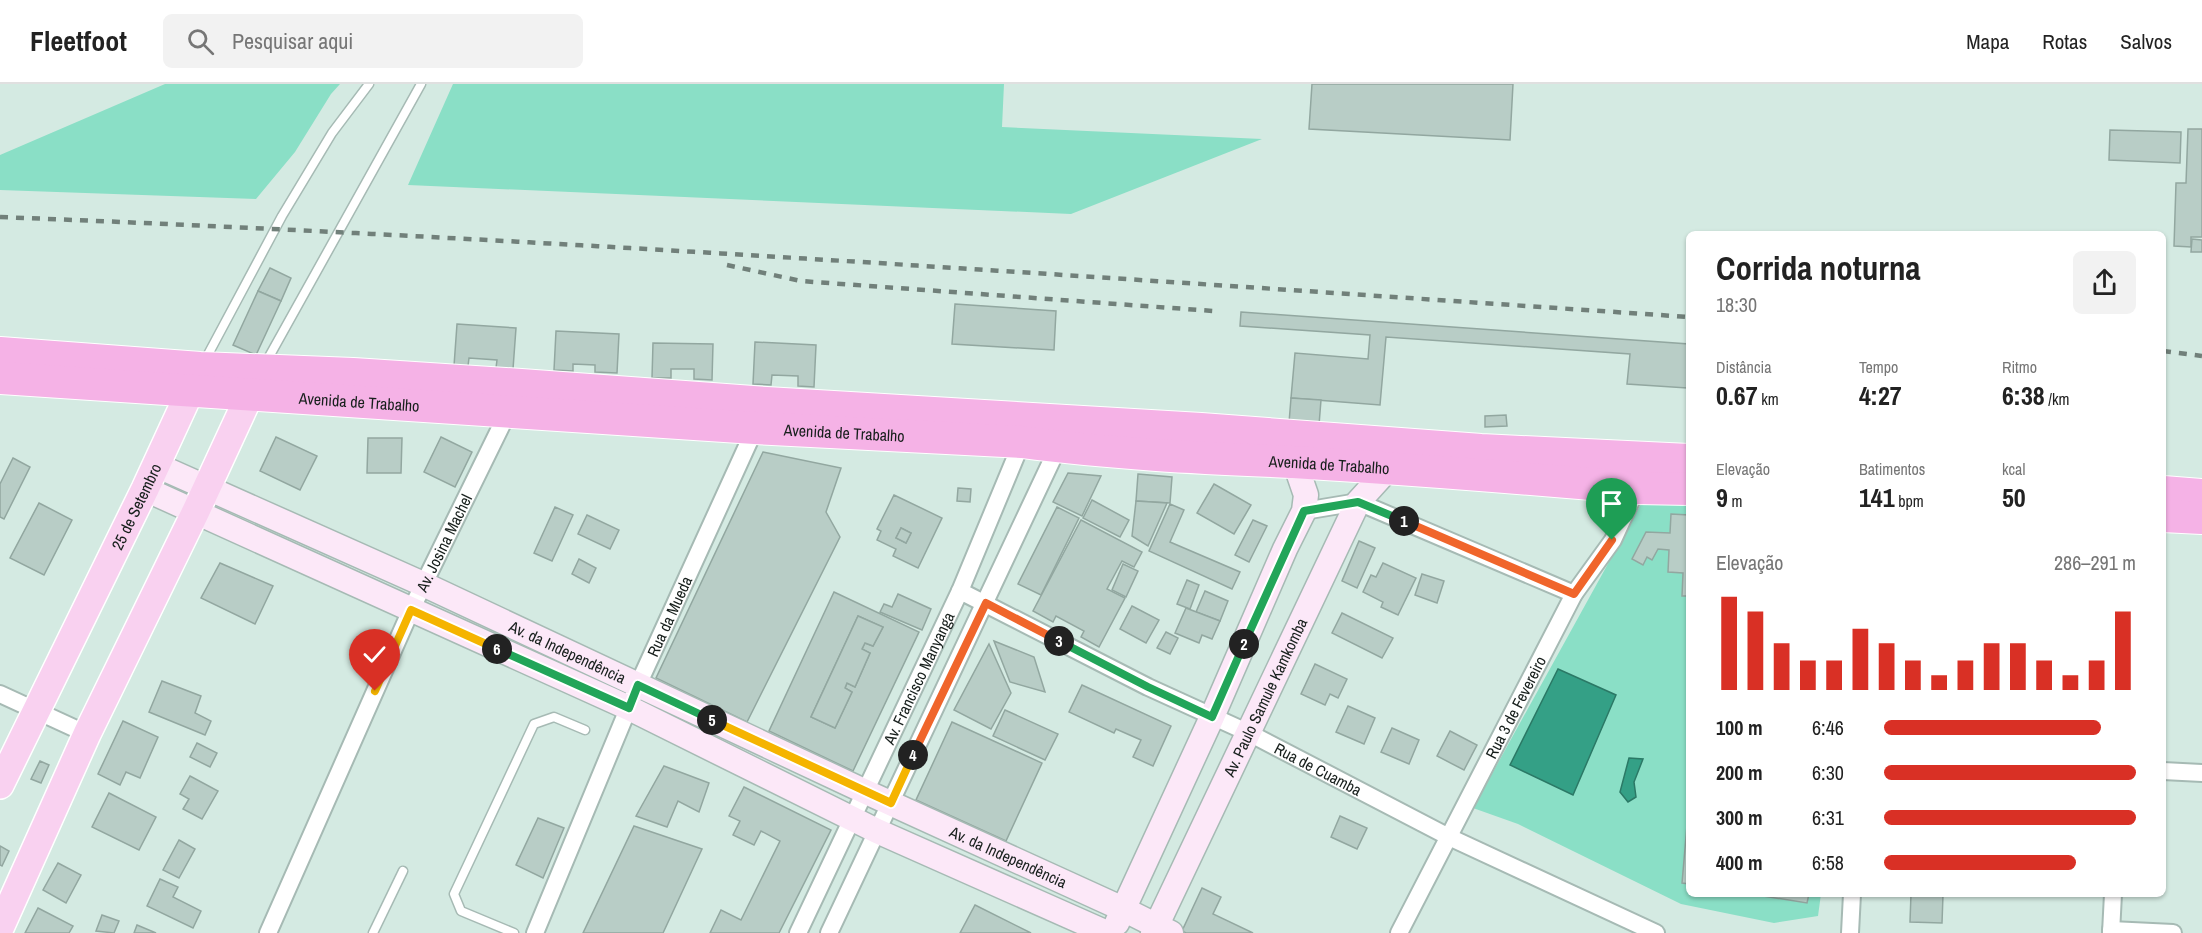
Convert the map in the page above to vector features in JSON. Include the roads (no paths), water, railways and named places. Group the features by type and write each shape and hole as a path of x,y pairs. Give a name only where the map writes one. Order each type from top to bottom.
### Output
{"highway":[{"name":"Avenida de Trabalho","path":"0,353 196,380"},
{"name":"Avenida de Trabalho","path":"0,378 521,385 760,416"},
{"name":"Avenida de Trabalho","path":"256,383 507,413 760,416 1026,430 1064,435 1200,444 1481,450 1637,488 1686,489"},
{"name":"Avenida de Trabalho","path":"1200,444 1295,463 1388,469 1686,460"},
{"path":"2166,492 2202,495"},
{"path":"2166,516 2202,518"}],"main road":[{"name":"25 de Setembro","path":"0,785 38,711 196,380"},
{"path":"0,928 87,734 256,383"},
{"path":"1110,933 1212,717 1304,511 1306,495 1295,463"},
{"name":"Av. Paulo Samule Kamkomba","path":"1160,930 1249,733 1358,502 1388,469"},
{"name":"Av. da Independência","path":"150,477 201,499 423,584 866,792 1123,909 1160,930"},
{"name":"Av. da Independência","path":"201,499 411,610 629,708 877,831 1110,933"}],"street":[{"name":"Av. Josina Machel","path":"268,933 423,584 521,385"},
{"name":"Rua da Mueda","path":"535,933 638,685 760,416"},
{"name":"Av. Francisco Manyanga","path":"798,933 960,591 1026,430"},
{"name":"Av. Francisco Manyanga","path":"829,933 1064,435"},
{"name":"Rua 3 de Fevereiro","path":"1399,933 1574,594 1612,540 1637,488"},
{"path":"1304,511 1358,502 1574,594"},
{"name":"Rua de Cuamba","path":"960,591 1148,687 1249,733 1449,837 1656,933"},
{"path":"0,694 87,734"},
{"path":"2166,771 2202,772"},
{"path":"1850,933 1852,897"},
{"path":"2113,897 2111,932 2173,933"}],"lane":[{"name":"25 de Setembro","path":"196,380 276,228 332,133 369,84"},
{"path":"256,383 421,84"},
{"path":"514,933 461,910 454,894 534,724 554,717 585,730"},
{"path":"373,933 404,871"}],"railway":[{"path":"0,217 634,248 1686,317"},
{"path":"727,265 801,281 1213,311"},
{"path":"2166,351 2202,356"}]}
